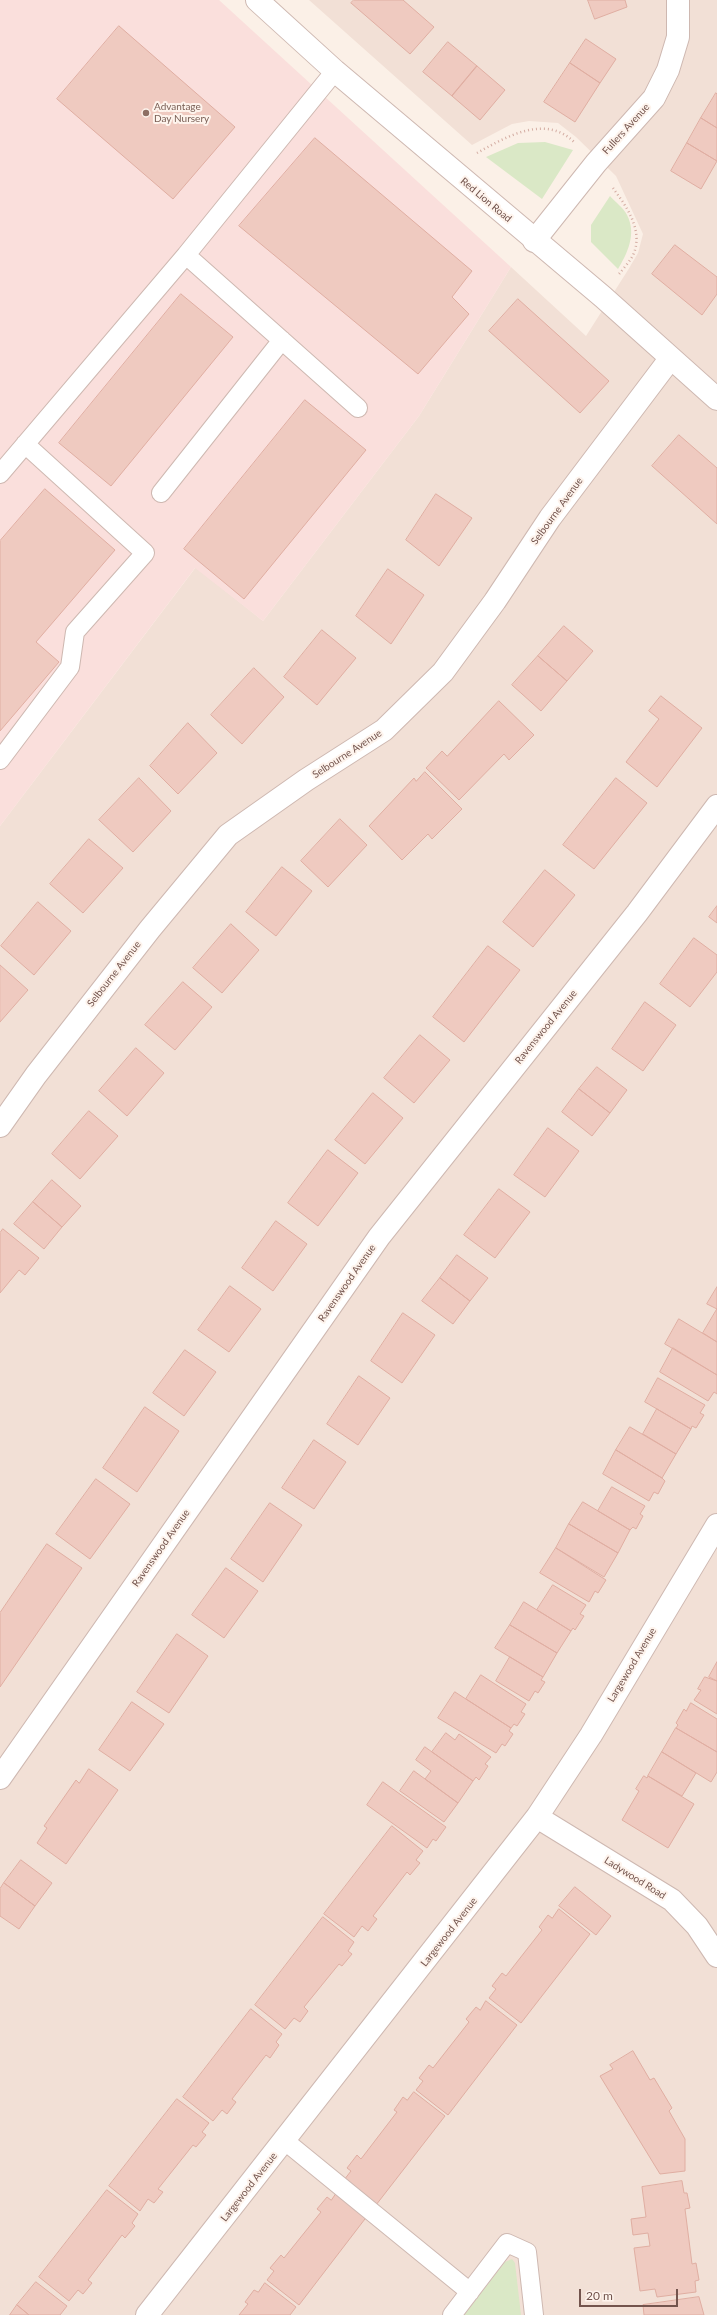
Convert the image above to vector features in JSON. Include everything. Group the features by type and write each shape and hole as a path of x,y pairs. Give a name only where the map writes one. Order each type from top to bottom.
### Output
{"street":[{"name":"Red Lion Road","path":"256,0 335,71 534,241 603,297 670,359 717,399"},
{"name":"Fullers Avenue","path":"534,241 596,163 654,98 668,70 678,37 678,0"},
{"name":"Selbourne Avenue","path":"0,1126 36,1075 145,935 228,836 306,780 384,730 443,672 495,601 550,518 670,359"},
{"name":"Ravenswood Avenue","path":"0,1778 379,1237 637,913 717,806"},
{"name":"Largewood Avenue","path":"147,2315 285,2141 537,1817 591,1734 717,1525"},
{"name":"Ladywood Road","path":"537,1817 672,1900 697,1926 717,1956"}],"lane":[{"path":"0,474 186,255 335,71"},
{"path":"186,255 358,408"},
{"path":"161,493 282,340"},
{"path":"0,760 70,667 75,632 145,553 26,444"},
{"path":"285,2141 470,2292"},
{"path":"452,2315 507,2243 527,2252 534,2315"}],"shaded area":[{"path":"0,0 219,0 511,267 419,416 263,621 195,568 0,826"},
{"path":"309,0 717,0 717,2315 0,2315 0,826 196,567 263,621 419,416 511,267 586,336 638,253 643,234 616,176 576,137 558,123 529,121 512,124 472,145"}],"green space":[{"path":"545,142 573,150 542,199 486,157 518,143"},
{"path":"610,196 626,212 631,229 630,244 618,269 591,242 591,225"},
{"path":"512,2259 515,2263 521,2315 464,2315 505,2262"}],"building":[{"path":"354,0 403,0 434,27 410,54 351,3"},
{"path":"588,0 625,0 627,7 595,19"},
{"name":"Advantage Day Nursery","path":"119,26 235,127 173,199 57,99"},
{"path":"586,39 616,59 600,83 570,63"},
{"path":"448,42 477,66 452,96 423,72"},
{"path":"570,63 600,83 575,122 544,102"},
{"path":"477,66 505,90 480,120 452,96"},
{"path":"716,93 717,94 717,128 701,118"},
{"path":"701,118 717,128 717,161 687,143"},
{"path":"315,138 472,271 452,297 469,314 418,374 239,226"},
{"path":"687,143 717,161 701,189 671,171"},
{"path":"675,245 717,277 717,294 702,315 652,274"},
{"path":"181,294 233,337 111,486 59,443"},
{"path":"518,299 609,381 580,413 489,331"},
{"path":"305,400 366,450 244,599 184,549"},
{"path":"679,435 717,468 717,524 652,466"},
{"path":"45,489 115,550 36,642 59,662 0,731 0,541"},
{"path":"436,494 472,518 439,566 406,540"},
{"path":"388,569 424,595 391,644 356,616"},
{"path":"564,626 593,651 567,681 538,656"},
{"path":"322,630 356,658 317,705 284,677"},
{"path":"538,656 567,681 541,711 512,685"},
{"path":"254,668 284,697 242,744 211,715"},
{"path":"661,696 702,728 657,787 626,762 659,719 649,711"},
{"path":"499,701 534,735 509,760 504,754 459,800 426,768 442,751 447,756"},
{"path":"188,723 217,753 178,794 150,766"},
{"path":"425,772 462,809 432,839 428,834 402,860 369,826 414,778 416,781"},
{"path":"139,778 171,811 133,852 99,820"},
{"path":"616,778 647,803 594,869 563,845"},
{"path":"340,819 367,845 328,887 301,861"},
{"path":"89,839 123,868 83,913 50,884"},
{"path":"282,867 312,891 276,936 246,912"},
{"path":"545,870 575,895 533,947 503,922"},
{"path":"38,902 71,931 34,975 1,946"},
{"path":"717,906 717,923 709,917"},
{"path":"231,924 259,950 222,993 193,968"},
{"path":"694,938 717,955 717,972 690,1007 660,984"},
{"path":"488,946 520,970 464,1042 433,1017"},
{"path":"0,965 28,990 0,1022"},
{"path":"183,982 212,1007 175,1050 145,1025"},
{"path":"645,1002 676,1025 643,1071 612,1049"},
{"path":"420,1035 450,1060 414,1103 384,1078"},
{"path":"136,1048 164,1073 127,1116 99,1091"},
{"path":"597,1067 627,1090 610,1113 579,1089"},
{"path":"579,1089 610,1113 592,1136 562,1112"},
{"path":"373,1093 403,1118 365,1164 335,1140"},
{"path":"89,1111 118,1136 80,1179 52,1154"},
{"path":"548,1128 579,1151 545,1197 514,1175"},
{"path":"328,1150 358,1173 318,1226 288,1203"},
{"path":"52,1180 81,1206 62,1227 33,1202"},
{"path":"499,1189 530,1212 495,1258 464,1235"},
{"path":"33,1202 62,1227 44,1249 14,1224"},
{"path":"276,1221 307,1244 273,1291 242,1268"},
{"path":"3,1229 39,1258 25,1275 19,1270 0,1293 0,1233"},
{"path":"457,1255 488,1278 470,1301 440,1278"},
{"path":"440,1278 470,1301 453,1324 422,1301"},
{"path":"230,1286 261,1309 229,1352 198,1330"},
{"path":"717,1287 717,1309 707,1304"},
{"path":"717,1309 717,1342 703,1333"},
{"path":"403,1313 435,1335 402,1383 371,1361"},
{"path":"679,1319 717,1342 717,1375 665,1344"},
{"path":"673,1348 717,1375 717,1394 714,1392 708,1401 660,1372"},
{"path":"185,1350 216,1372 184,1416 153,1393"},
{"path":"359,1376 390,1398 358,1445 327,1424"},
{"path":"658,1378 705,1405 700,1413 704,1415 696,1428 692,1426 691,1429 645,1402"},
{"path":"145,1407 179,1431 137,1492 103,1468"},
{"path":"657,1409 691,1429 676,1454 643,1434"},
{"path":"630,1427 676,1454 662,1478 616,1450"},
{"path":"314,1440 346,1462 314,1509 282,1488"},
{"path":"616,1450 665,1481 658,1494 654,1492 649,1501 603,1474"},
{"path":"96,1479 130,1504 90,1559 56,1534"},
{"path":"612,1487 645,1506 640,1514 643,1516 636,1529 633,1527 630,1530 598,1511"},
{"path":"583,1502 630,1530 618,1553 569,1524"},
{"path":"270,1503 302,1525 263,1582 231,1559"},
{"path":"569,1524 618,1553 604,1577 556,1548"},
{"path":"47,1544 82,1568 0,1687 0,1613"},
{"path":"556,1548 606,1580 598,1593 595,1591 589,1602 540,1573"},
{"path":"226,1568 258,1591 224,1638 192,1615"},
{"path":"553,1585 586,1605 580,1614 584,1616 575,1630 573,1628 571,1631 537,1610"},
{"path":"524,1602 571,1631 557,1653 510,1625"},
{"path":"510,1625 557,1653 543,1677 495,1648"},
{"path":"177,1634 208,1656 169,1713 137,1692"},
{"path":"510,1657 543,1677 541,1680 545,1682 538,1693 535,1691 529,1701 496,1681"},
{"path":"717,1662 717,1681 709,1677"},
{"path":"481,1675 526,1704 521,1712 525,1714 517,1726 514,1724 511,1728 466,1699"},
{"path":"705,1677 717,1681 717,1714 694,1700 701,1690 698,1689"},
{"path":"455,1692 511,1728 509,1731 513,1734 505,1746 502,1744 496,1753 438,1718"},
{"path":"132,1702 164,1724 130,1771 99,1750"},
{"path":"691,1703 717,1719 717,1752 676,1728 678,1725 676,1723 684,1709 686,1711"},
{"path":"676,1728 717,1752 717,1772 711,1782 662,1752"},
{"path":"446,1733 455,1740 459,1734 491,1757 485,1764 488,1766 479,1780 476,1777 473,1781 432,1752"},
{"path":"425,1747 473,1781 458,1803 425,1779 431,1771 416,1760"},
{"path":"662,1752 696,1773 682,1796 648,1776"},
{"path":"89,1769 118,1790 66,1864 37,1843 47,1828 44,1826 76,1780 79,1783"},
{"path":"414,1771 458,1803 444,1822 400,1791"},
{"path":"644,1776 647,1778 648,1776 694,1804 668,1848 622,1820 639,1791 636,1789"},
{"path":"383,1782 446,1827 436,1841 433,1839 427,1848 367,1805"},
{"path":"392,1826 423,1851 416,1860 420,1863 410,1875 407,1872 373,1916 377,1919 368,1931 362,1926 354,1937 324,1914"},
{"path":"21,1860 52,1883 35,1906 4,1883"},
{"path":"4,1883 35,1906 19,1929 0,1916 0,1889"},
{"path":"575,1887 611,1916 596,1935 559,1906"},
{"path":"559,1909 590,1934 521,2023 489,1998 496,1989 492,1986 502,1973 506,1976 542,1930 539,1927 548,1915 552,1918"},
{"path":"323,1917 354,1942 348,1951 352,1954 342,1966 339,1964 304,2007 308,2011 300,2022 294,2018 285,2029 255,2005"},
{"path":"486,2001 517,2025 448,2115 416,2090 423,2081 419,2078 429,2065 433,2068 469,2022 466,2019 476,2007 480,2010"},
{"path":"251,2009 282,2034 276,2042 279,2045 270,2058 266,2055 232,2099 236,2102 227,2114 222,2110 213,2121 183,2097"},
{"path":"633,2051 650,2080 654,2078 672,2108 669,2111 685,2139 685,2171 660,2174 600,2076 613,2069 610,2065"},
{"path":"414,2092 445,2116 376,2205 344,2180 351,2171 347,2168 357,2155 361,2159 397,2112 394,2110 403,2097 407,2100"},
{"path":"177,2099 209,2123 202,2132 206,2135 196,2147 193,2145 158,2189 163,2192 154,2203 148,2199 140,2211 109,2186"},
{"path":"682,2181 684,2193 687,2193 690,2208 685,2209 692,2264 696,2263 699,2280 695,2281 696,2292 657,2297 655,2289 640,2291 634,2248 650,2246 648,2233 633,2235 631,2219 646,2217 642,2187"},
{"path":"107,2190 138,2214 132,2223 135,2226 125,2238 122,2235 88,2280 92,2283 83,2294 78,2290 69,2301 39,2277"},
{"path":"338,2191 368,2215 299,2305 267,2280 274,2271 270,2268 281,2255 284,2258 321,2212 317,2209 327,2197 331,2200"},
{"path":"36,2282 67,2306 60,2315 29,2315 17,2305"},
{"path":"265,2283 296,2307 290,2315 239,2315 248,2304 245,2302 254,2290 258,2292"},
{"path":"699,2297 704,2315 644,2315 643,2305"},
{"path":"17,2305 29,2315 10,2315"}],"place":[{"name":"Advantage Day Nursery","path":"146,113"}]}
